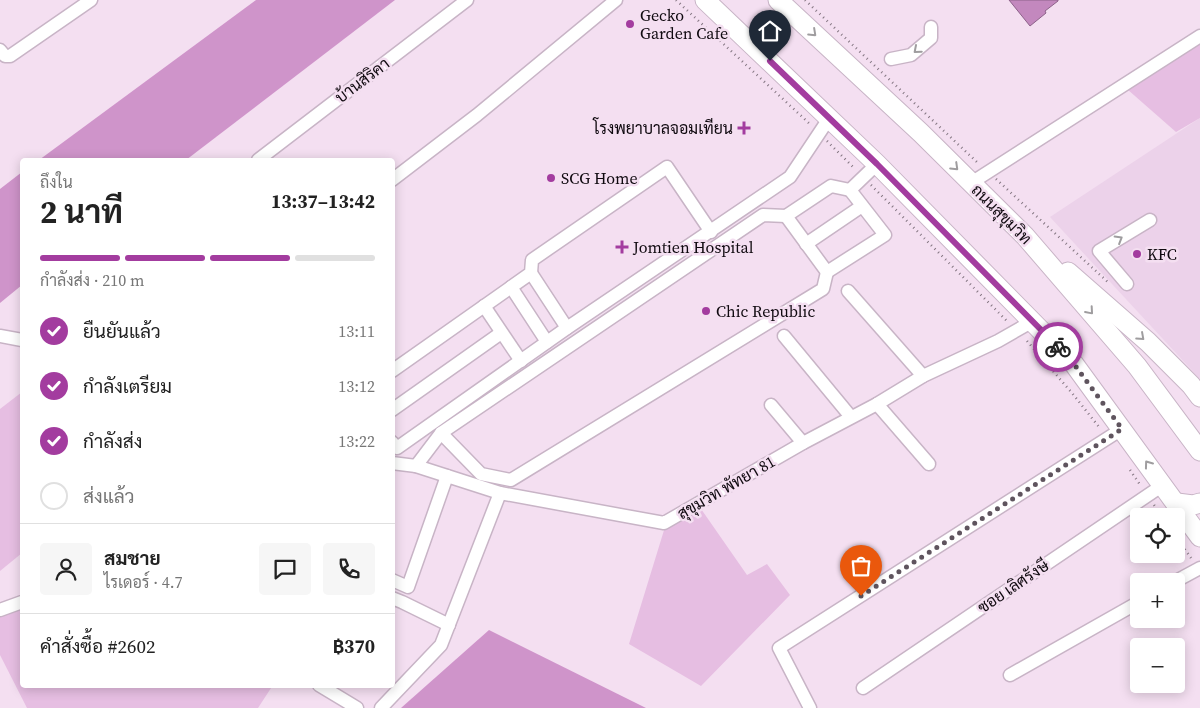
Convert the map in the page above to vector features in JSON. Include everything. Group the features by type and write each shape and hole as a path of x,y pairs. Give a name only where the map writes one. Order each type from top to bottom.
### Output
{"highway":[{"path":"705,0 830,117 877,164 1025,325 1074,364 1115,434 1163,484 1200,537"},
{"name":"ถนนสุขุมวิท","path":"778,0 921,133 1025,236 1137,366 1200,451"},
{"path":"1025,236 1141,336 1200,396"},
{"path":"1177,503 1193,505 1200,503"}],"street":[{"path":"0,50 5,56 10,56 92,0"},
{"name":"บ้านสิริคา","path":"261,158 467,0"},
{"path":"395,178 476,115 616,0"},
{"path":"891,59 911,55 930,38 931,27"},
{"path":"971,183 1200,36"},
{"path":"395,446 397,448 547,342 790,177 830,117"},
{"path":"850,190 877,164"},
{"path":"568,328 531,273 532,260 667,167 711,232"},
{"path":"416,466 441,433 763,215 786,216 831,186 850,190 884,234 826,272"},
{"path":"806,244 862,206"},
{"path":"441,433 481,474 511,480 823,290 826,272 786,216"},
{"path":"1127,284 1099,251 1150,220"},
{"path":"395,370 531,273"},
{"path":"511,287 547,342"},
{"path":"848,291 923,376"},
{"path":"484,306 521,361"},
{"name":"สุขุมวิท พัทยา 81","path":"395,462 416,466 500,493 664,523 803,443 877,404 923,376 998,341 1025,325"},
{"path":"395,408 501,333"},
{"path":"0,336 20,340"},
{"path":"784,336 851,417"},
{"path":"877,404 929,464"},
{"path":"771,405 803,443"},
{"path":"810,708 779,648 1115,434"},
{"path":"395,581 408,587 447,476"},
{"name":"ซอย เลิศรังษี","path":"863,688 1163,484"},
{"path":"380,708 441,645 500,493"},
{"path":"1185,576 1199,568"},
{"path":"395,599 449,625"},
{"path":"0,610 20,603"},
{"path":"1010,675 1130,607"},
{"path":"324,688 357,708"}],"path":[{"path":"676,0 819,133 863,177 1025,325 1072,393 1115,434"},
{"path":"1126,464 1156,508"},
{"path":"1185,549 1199,568"}],"shaded area":[{"path":"256,0 395,0 189,158 42,158"},
{"path":"1009,0 1058,0 1058,1 1030,26"},
{"path":"1200,43 1200,118 1176,132 1127,89"},
{"path":"1200,118 1200,379 1050,217"},
{"path":"20,174 20,287 0,303 0,189"},
{"path":"20,394 20,555 0,571 0,409"},
{"path":"699,506 747,575 767,564 790,595 701,686 629,644 665,527"},
{"path":"20,607 20,688 271,688 258,708 27,708 0,655 0,613"},
{"path":"489,630 646,708 401,708"}],"way so far":[{"path":"861,596 1122,429 1074,364 1058,347"}],"place":[{"name":"Gecko Garden Cafe","path":"630,24"},
{"name":"โรงพยาบาลจอมเทียน","path":"744,128"},
{"name":"SCG Home","path":"551,178"},
{"name":"Jomtien Hospital","path":"622,247"},
{"name":"KFC","path":"1137,254"},
{"name":"Chic Republic","path":"706,311"}],"route":[{"path":"770,61 830,117 1058,347"}]}
